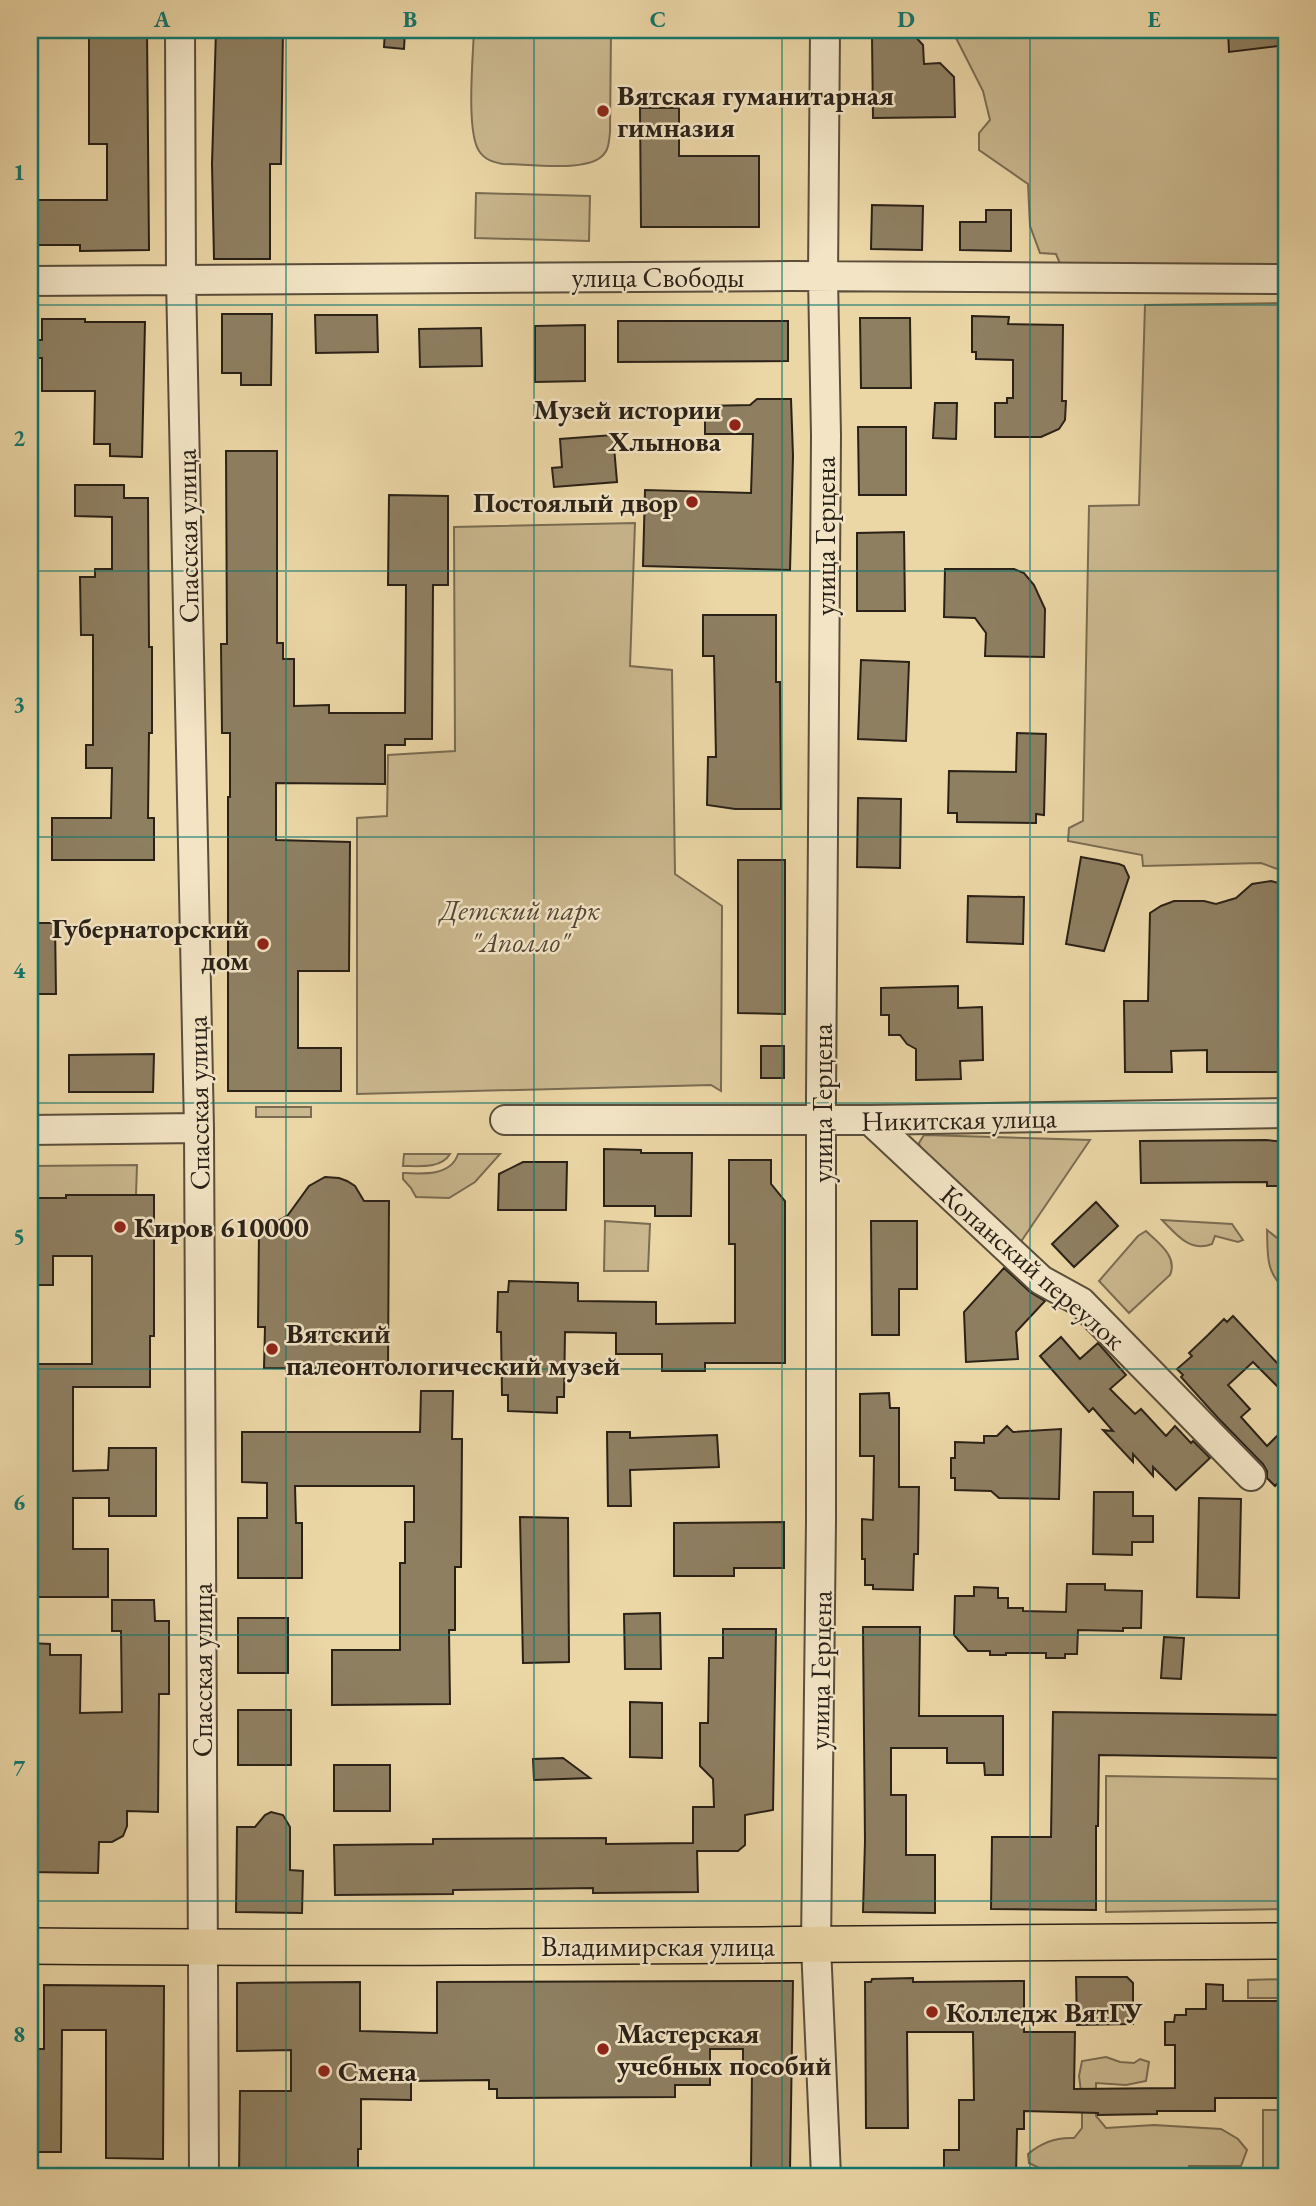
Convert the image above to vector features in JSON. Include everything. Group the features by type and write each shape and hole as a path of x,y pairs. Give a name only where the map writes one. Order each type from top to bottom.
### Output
{"main road":[{"name":"Владимирская улица","path":"30,1946 204,1948 1286,1941"}],"street":[{"name":"Спасская улица","path":"180,30 181,279 199,1128 204,2176"},
{"name":"улица Герцена","path":"825,30 821,1509 816,1945 826,2176"},
{"name":"улица Свободы","path":"30,281 823,277 1286,279"},
{"name":"Никитская улица","path":"505,1120 870,1121 1286,1113"},
{"name":"Копанский переулок","path":"870,1121 1041,1280 1081,1302 1251,1476"},
{"path":"30,1130 199,1128"}],"green space":[{"path":"474,30 611,30 610,132 604,155 593,162 569,166 503,164 484,157 475,141 473,127 471,93"},
{"path":"948,30 1286,30 1286,267 1061,266 1056,254 1040,253 1030,226 1028,184 979,150 979,133 990,120 983,91 955,36"},
{"path":"476,193 590,196 589,241 475,238"},
{"path":"1286,303 1286,870 1261,863 1143,866 1142,855 1068,841 1069,828 1083,821 1089,506 1139,505 1145,305"},
{"name":"Детский парк \"Аполло\"","path":"635,523 630,666 672,670 675,874 722,906 721,1091 711,1085 357,1094 357,818 387,816 388,755 455,751 454,527"},
{"path":"256,1107 311,1107 311,1117 256,1117"},
{"path":"924,1135 1090,1140 1018,1246 923,1157 919,1143"},
{"path":"404,1154 450,1154 441,1162 429,1166 403,1166"},
{"path":"458,1154 500,1154 475,1182 449,1198 416,1197 403,1179 403,1173 443,1170"},
{"path":"137,1165 136,1195 30,1198 30,1166"},
{"path":"1162,1220 1232,1224 1243,1240 1238,1242 1215,1236 1212,1244 1197,1246 1184,1241"},
{"path":"605,1221 650,1224 648,1271 604,1271"},
{"path":"1267,1230 1286,1245 1286,1290 1271,1270"},
{"path":"1146,1231 1166,1250 1172,1268 1170,1275 1129,1313 1099,1281 1138,1236"},
{"path":"1106,1776 1286,1779 1286,1909 1106,1912"},
{"path":"1286,1979 1286,1998 1248,1998 1248,1980"},
{"path":"1106,2057 1120,2062 1134,2063 1140,2059 1149,2062 1146,2081 1126,2085 1096,2083 1096,2116 1106,2128 1154,2125 1221,2129 1238,2139 1247,2150 1241,2166 1189,2166 1189,2176 1056,2176 1029,2163 1028,2154 1039,2146 1055,2139 1074,2138 1082,2128 1079,2076 1082,2061"},
{"path":"1263,2110 1286,2110 1286,2176 1263,2176"}],"building":[{"path":"89,30 147,30 149,250 80,251 80,245 30,245 30,200 107,200 107,144 89,144"},
{"path":"216,30 283,30 281,164 270,164 270,259 214,259 212,164"},
{"path":"385,30 405,30 404,49 384,47"},
{"path":"1228,30 1286,30 1286,45 1229,52"},
{"path":"912,33 923,45 924,64 940,63 954,77 955,117 873,118 872,36"},
{"path":"640,108 679,108 679,156 759,156 759,227 641,227"},
{"path":"872,205 923,206 922,250 871,249"},
{"path":"986,210 1011,210 1011,251 960,250 960,222 986,222"},
{"path":"222,314 272,314 271,385 241,385 241,373 222,373"},
{"path":"315,315 377,315 378,352 316,353"},
{"path":"972,316 1009,317 1008,324 1063,325 1062,401 1066,401 1065,420 1059,429 1041,437 995,437 995,403 1007,403 1007,398 1013,398 1013,360 976,359 976,352 972,352"},
{"path":"860,318 910,318 911,388 861,388"},
{"path":"42,319 145,322 142,457 110,456 110,444 94,444 95,391 42,391 42,358 30,358 30,340 42,340"},
{"path":"618,321 788,321 788,361 618,362"},
{"path":"585,325 585,381 535,382 535,326"},
{"path":"481,328 482,366 420,367 419,329"},
{"path":"757,399 791,399 793,456 790,570 643,566 645,490 751,493 753,434 705,434 705,406 750,405"},
{"path":"935,403 957,403 956,439 933,438"},
{"path":"858,427 906,427 906,495 859,495"},
{"path":"613,435 617,482 554,487 552,468 562,467 560,439"},
{"path":"226,451 277,451 277,643 283,643 283,659 294,659 294,706 329,705 329,713 405,713 406,585 388,585 389,495 448,496 448,585 433,585 432,739 405,739 405,745 385,745 385,784 276,783 276,840 350,842 349,971 298,971 298,1048 341,1048 341,1091 228,1091 230,733 222,733 221,644 227,644"},
{"path":"75,485 124,485 124,498 148,498 152,733 149,733 148,818 154,818 154,860 52,860 52,818 111,818 112,768 86,768 86,745 93,745 93,635 81,635 80,577 95,577 95,569 112,569 112,517 75,516"},
{"path":"904,532 905,611 857,611 857,533"},
{"path":"945,569 1014,569 1024,573 1034,585 1045,609 1044,657 985,656 986,633 975,618 944,617"},
{"path":"703,615 776,615 776,682 780,682 781,809 735,809 707,805 708,757 716,757 714,656 703,656"},
{"path":"861,660 909,662 906,741 858,739"},
{"path":"1017,733 1046,734 1044,815 1036,814 1036,823 957,822 957,813 948,813 949,771 1016,772"},
{"path":"858,798 901,799 900,868 857,867"},
{"path":"1081,857 1124,866 1129,877 1104,951 1066,944"},
{"path":"738,860 785,860 785,1014 738,1013"},
{"path":"1271,881 1286,885 1286,1072 1207,1072 1207,1050 1171,1051 1172,1072 1125,1072 1124,1001 1148,1001 1150,913 1174,901 1204,901 1216,904 1236,898 1252,884"},
{"path":"968,896 1024,897 1023,944 967,942"},
{"path":"30,923 55,923 56,994 30,994"},
{"path":"958,986 958,1008 982,1007 983,1060 960,1061 961,1079 916,1080 916,1049 907,1044 900,1035 889,1035 889,1015 881,1015 881,988"},
{"path":"761,1046 784,1046 784,1078 761,1078"},
{"path":"154,1054 153,1092 69,1092 69,1055"},
{"path":"1140,1141 1286,1142 1286,1186 1267,1186 1267,1182 1141,1183"},
{"path":"604,1149 641,1150 641,1153 692,1153 691,1216 655,1216 655,1206 604,1206"},
{"path":"729,1160 771,1160 771,1184 785,1201 785,1363 705,1363 705,1371 662,1371 662,1354 616,1354 616,1333 565,1332 564,1397 557,1397 557,1413 508,1411 508,1395 502,1395 501,1332 497,1332 498,1292 508,1292 509,1281 578,1283 578,1301 656,1302 656,1324 735,1323 735,1244 729,1244"},
{"path":"523,1162 567,1162 566,1210 498,1210 499,1174"},
{"path":"325,1177 347,1181 355,1186 364,1201 389,1201 388,1369 264,1368 265,1327 258,1327 259,1232 288,1215 309,1186"},
{"path":"66,1195 154,1195 154,1336 150,1336 150,1387 73,1387 73,1471 108,1470 109,1448 156,1448 156,1516 109,1516 109,1498 73,1498 73,1549 108,1549 108,1597 30,1597 30,1364 92,1364 92,1256 53,1256 53,1285 30,1285 30,1198 66,1198"},
{"path":"1096,1202 1118,1226 1074,1267 1052,1244"},
{"path":"871,1221 917,1221 917,1289 899,1289 899,1335 872,1335"},
{"path":"1004,1268 1030,1292 1045,1301 1016,1332 1018,1359 966,1362 964,1312"},
{"path":"1233,1316 1278,1364 1286,1355 1286,1395 1253,1362 1228,1385 1250,1409 1241,1417 1267,1446 1286,1427 1286,1475 1275,1486 1267,1478 1263,1464 1218,1418 1177,1369 1192,1356 1189,1353 1224,1319 1227,1322"},
{"path":"1061,1337 1080,1359 1098,1343 1126,1375 1110,1389 1135,1414 1141,1409 1166,1436 1175,1426 1210,1458 1176,1490 1153,1467 1153,1476 1133,1454 1133,1462 1103,1430 1113,1431 1093,1408 1089,1412 1040,1356"},
{"path":"421,1391 453,1391 452,1439 462,1439 461,1567 455,1567 455,1630 449,1630 450,1704 332,1705 332,1650 400,1650 400,1563 405,1563 405,1522 414,1522 414,1486 295,1486 296,1523 302,1523 302,1578 238,1578 238,1518 267,1518 267,1483 242,1482 242,1432 420,1432"},
{"path":"889,1393 890,1408 899,1408 899,1487 919,1487 918,1554 914,1554 913,1590 873,1589 873,1585 865,1585 862,1519 873,1520 874,1456 860,1456 860,1394"},
{"path":"1007,1426 1013,1432 1061,1429 1059,1499 999,1498 991,1491 955,1490 955,1478 951,1478 951,1458 955,1458 955,1442 984,1443 984,1436 997,1436"},
{"path":"607,1432 630,1432 630,1438 717,1435 719,1467 630,1470 631,1506 608,1506"},
{"path":"1094,1492 1133,1492 1133,1516 1153,1516 1153,1542 1132,1542 1132,1555 1093,1554"},
{"path":"1199,1498 1241,1499 1239,1598 1197,1597"},
{"path":"520,1517 568,1518 569,1662 523,1663"},
{"path":"784,1522 784,1568 734,1568 734,1576 674,1576 674,1523"},
{"path":"1067,1584 1105,1584 1105,1590 1142,1591 1141,1628 1123,1628 1123,1631 1078,1630 1077,1654 1065,1654 1065,1658 1046,1658 1046,1653 990,1655 990,1651 968,1651 954,1635 955,1596 974,1596 974,1587 998,1588 998,1598 1008,1598 1008,1608 1066,1612"},
{"path":"112,1600 154,1600 155,1621 169,1621 169,1694 159,1694 158,1812 127,1811 127,1826 123,1836 112,1842 99,1842 98,1873 30,1872 30,1643 50,1644 50,1655 81,1655 80,1713 122,1712 121,1631 112,1631"},
{"path":"660,1613 661,1669 625,1669 624,1614"},
{"path":"238,1618 288,1618 288,1673 238,1673"},
{"path":"863,1627 920,1627 919,1716 1003,1716 1003,1775 985,1775 984,1763 947,1763 947,1748 891,1748 891,1795 906,1795 906,1855 935,1855 935,1913 863,1912"},
{"path":"723,1629 776,1629 773,1810 745,1815 745,1845 738,1851 697,1851 698,1892 593,1893 593,1888 453,1890 453,1894 335,1895 334,1845 433,1844 433,1839 606,1838 606,1844 693,1843 693,1807 714,1807 713,1779 700,1766 700,1723 708,1723 709,1658 723,1658"},
{"path":"1164,1637 1184,1638 1181,1679 1161,1678"},
{"path":"630,1702 662,1703 662,1758 630,1757"},
{"path":"238,1710 291,1710 291,1765 238,1765"},
{"path":"1053,1712 1286,1715 1286,1758 1099,1755 1096,1910 991,1909 992,1837 1051,1837"},
{"path":"563,1758 590,1778 534,1780 533,1759"},
{"path":"334,1765 390,1765 390,1811 334,1811"},
{"path":"271,1812 283,1815 290,1827 290,1870 303,1871 302,1913 236,1912 237,1827 255,1827"},
{"path":"1076,1977 1127,1977 1133,1983 1133,2024 1077,2025"},
{"path":"913,1978 913,1982 1024,1981 1024,2032 1075,2032 1074,2089 1175,2088 1175,2045 1165,2045 1165,2022 1174,2022 1175,2015 1186,2015 1186,2009 1206,2009 1206,1984 1223,1985 1223,2001 1286,2001 1286,2098 1215,2098 1215,2111 1157,2111 1157,2114 1098,2115 1024,2111 1024,2129 1017,2129 1016,2176 944,2176 944,2150 959,2150 959,2100 974,2100 973,2032 907,2032 908,2128 866,2128 865,1982 871,1982 872,1979"},
{"path":"793,1981 790,2171 751,2170 752,2069 743,2069 743,2049 710,2049 710,2085 675,2085 675,2097 497,2098 497,2089 489,2089 489,2080 411,2081 411,2100 361,2099 361,2149 358,2149 358,2169 277,2168 277,2176 239,2176 240,2091 291,2091 291,2050 237,2051 237,1983 360,1982 360,2031 437,2033 437,1982"},
{"path":"44,1985 164,1986 163,2159 106,2158 106,2030 62,2030 61,2152 30,2152 30,2049 44,2049"}],"place":[{"name":"Вятская гуманитарная гимназия","path":"603,111"},
{"name":"Музей истории Хлынова","path":"735,425"},
{"name":"Постоялый двор","path":"692,502"},
{"name":"Губернаторский дом","path":"263,944"},
{"name":"Киров 610000","path":"120,1227"},
{"name":"Вятский палеонтологический музей","path":"272,1349"},
{"name":"Колледж ВятГУ","path":"932,2012"},
{"name":"Мастерская учебных пособий","path":"603,2049"},
{"name":"Смена","path":"324,2071"}]}
